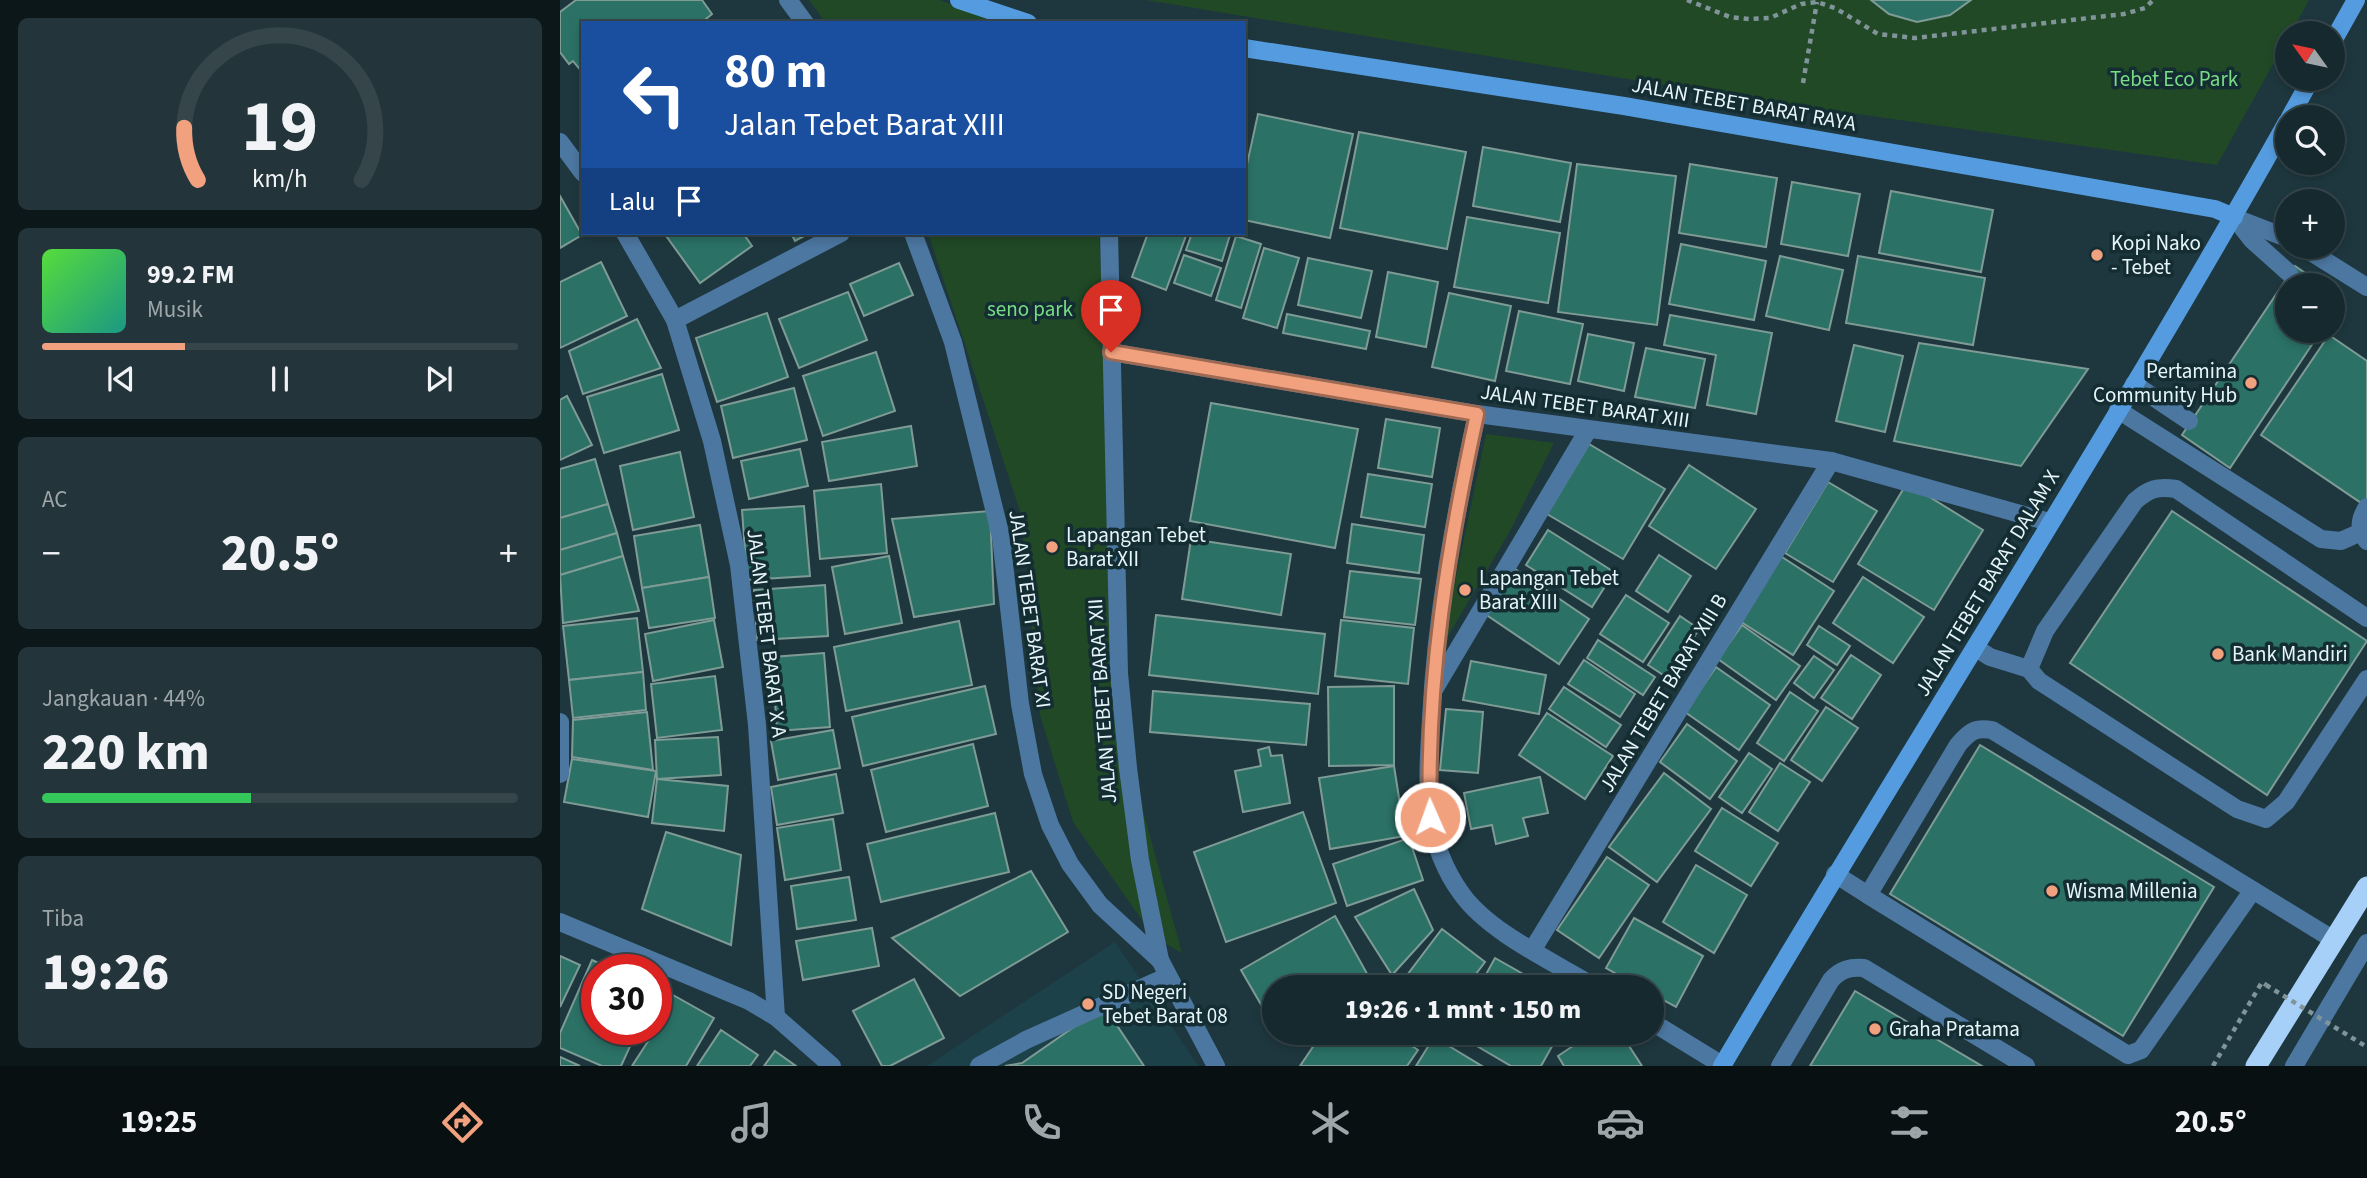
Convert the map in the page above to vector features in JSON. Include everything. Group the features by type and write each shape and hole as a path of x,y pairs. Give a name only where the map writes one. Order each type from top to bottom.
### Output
{"highway":[{"path":"2256,1066 2367,887"}],"street":[{"path":"788,0 804,21"},
{"path":"959,0 1022,21"},
{"path":"2344,21 2356,0"},
{"name":"JALAN TEBET BARAT RAYA","path":"1246,48 1624,106 2215,209 2234,217"},
{"path":"560,142 581,170"},
{"name":"JALAN TEBET BARAT DALAM X","path":"1722,1065 1835,874 1976,648 2234,217 2275,143"},
{"path":"2234,217 2275,232"},
{"path":"2234,217 2252,240 2289,273"},
{"name":"JALAN TEBET BARAT X A","path":"626,235 675,320 712,441 739,565 757,725 776,1017"},
{"path":"675,320 837,235"},
{"name":"JALAN TEBET BARAT XI","path":"914,235 953,342 1001,537 1020,704 1037,786 1050,825 1070,864 1100,905 1160,960"},
{"name":"JALAN TEBET BARAT XII","path":"1110,235 1119,673 1140,860 1160,960 1166,977 1216,1066"},
{"path":"2322,259 2367,287"},
{"name":"JALAN TEBET BARAT XIII","path":"1111,352 1477,414 1831,461 2049,522"},
{"path":"2134,384 2189,421"},
{"path":"2118,410 2321,539 2341,541 2364,537 2361,517 2367,507"},
{"path":"1477,414 1453,525 1439,616 1432,695 1430,817 1443,863 1462,894 1488,920 1575,975"},
{"path":"1432,695 1588,430"},
{"name":"JALAN TEBET BARAT XIII B","path":"1533,949 1831,461"},
{"path":"2029,668 2045,631 2135,501 2148,490 2159,487 2176,489 2367,618"},
{"path":"1976,648 1990,657 2029,668 2039,681 2237,809 2266,819 2286,802 2367,679"},
{"path":"560,722 560,774"},
{"path":"1868,895 1958,745 1968,732 1979,728 1992,730 2334,940"},
{"path":"1835,874 2128,1055 2141,1050 2253,890"},
{"path":"560,922 737,996 776,1017 832,1066"},
{"path":"2294,1066 2367,943"},
{"path":"1780,1066 1831,980 1839,971 1852,967 1864,968 2026,1066"},
{"path":"979,1066 1026,1040 1166,977"},
{"path":"1664,1029 1722,1065"}],"path":[{"path":"1687,0 1730,17 1749,19 1770,18 1801,4 1817,2 1835,8 1878,34 1915,38 2124,14 2145,8 2153,0"},
{"path":"1803,83 1817,2"},
{"path":"2213,1066 2262,982 2367,1047"}],"shaded area":[{"name":"SD Negeri Tebet Barat 08","path":"1115,942 1198,1066 927,1066"}],"green space":[{"path":"809,0 940,0 991,21 825,21"},
{"name":"Tebet Eco Park","path":"1146,0 2309,0 2298,21 2275,21 2275,61 2217,165 1738,97"},
{"name":"seno park","path":"929,235 1099,235 1123,738 1182,953 1154,937 1073,822 1040,715 1021,514"},
{"name":"Lapangan Tebet Barat XIII","path":"1486,434 1554,443 1510,531 1441,648"}],"building":[{"path":"576,0 702,0 712,14 703,21 581,21 581,71 573,61 569,64 560,52 560,12"},
{"path":"1871,0 1971,0 1950,15 1917,22 1889,14"},
{"path":"1258,114 1353,134 1330,238 1246,220 1246,169"},
{"path":"1359,132 1466,152 1447,249 1340,228"},
{"path":"1483,147 1571,163 1560,222 1473,206"},
{"path":"1577,164 1676,176 1657,325 1558,312"},
{"path":"1690,164 1777,178 1766,247 1679,233"},
{"path":"1792,182 1860,194 1848,256 1781,244"},
{"path":"1891,191 1993,210 1981,272 1879,253"},
{"path":"560,196 582,235 560,248"},
{"path":"1467,217 1560,233 1548,303 1454,287"},
{"path":"665,235 744,235 752,246 700,283"},
{"path":"792,235 806,235 795,241"},
{"path":"1147,235 1186,235 1166,290 1132,277"},
{"path":"1191,235 1230,235 1222,261 1186,250"},
{"path":"1236,236 1261,244 1241,308 1216,300"},
{"path":"1681,244 1766,261 1754,320 1669,304"},
{"path":"1264,248 1299,258 1277,328 1243,318"},
{"path":"1184,255 1221,268 1211,296 1174,283"},
{"path":"1780,256 1843,270 1829,330 1766,316"},
{"path":"1858,256 1985,278 1973,345 1846,323"},
{"path":"1308,258 1372,271 1361,318 1298,305"},
{"path":"601,262 627,316 560,348 560,282"},
{"path":"899,263 913,295 864,316 850,284"},
{"name":"Pertamina Community Hub","path":"2295,266 2305,273 2290,273"},
{"path":"1388,272 1438,282 1426,347 1376,337"},
{"path":"848,292 867,340 799,368 779,319"},
{"path":"1449,293 1511,306 1495,381 1432,367"},
{"name":"Pertamina Community Hub","path":"2275,296 2275,343 2313,343 2230,468 2182,435"},
{"path":"1519,311 1583,324 1570,384 1506,371"},
{"path":"767,313 788,377 717,402 696,338"},
{"path":"1287,314 1370,331 1366,349 1283,333"},
{"path":"1670,315 1772,333 1756,414 1707,405 1716,355 1664,345"},
{"path":"637,319 661,368 583,394 569,351"},
{"path":"1588,334 1634,343 1624,391 1578,381"},
{"path":"1919,343 2088,369 2021,466 1894,441"},
{"path":"2324,343 2341,343 2367,361 2367,507 2261,435"},
{"path":"1854,345 1903,356 1885,432 1836,421"},
{"path":"1646,348 1705,359 1695,408 1635,397"},
{"path":"876,352 895,411 823,436 803,376"},
{"path":"662,374 679,430 604,453 587,397"},
{"path":"794,388 807,440 733,458 721,406"},
{"path":"567,396 592,445 560,460 560,400"},
{"path":"1211,403 1358,429 1335,548 1190,521"},
{"path":"1386,419 1440,428 1432,477 1378,468"},
{"path":"911,426 917,466 829,481 822,442"},
{"path":"1589,444 1665,489 1623,559 1547,514"},
{"path":"800,449 808,486 749,499 741,461"},
{"path":"680,452 694,517 633,530 620,466"},
{"path":"595,459 608,504 560,518 560,469"},
{"path":"1689,465 1756,509 1716,569 1649,526"},
{"path":"1368,474 1432,484 1425,527 1361,517"},
{"path":"1828,482 1877,511 1833,582 1785,553"},
{"path":"1907,483 1983,530 1934,610 1858,564"},
{"path":"881,484 887,553 820,559 814,491"},
{"path":"608,504 617,533 560,550 560,518"},
{"path":"804,506 810,576 747,580 742,510"},
{"path":"990,511 994,604 914,617 892,519"},
{"name":"Bank Mandiri","path":"2172,511 2367,641 2267,795 2070,663"},
{"path":"1352,524 1424,535 1419,573 1347,563"},
{"path":"700,525 709,577 642,588 634,536"},
{"path":"1548,530 1614,572 1592,607 1526,565"},
{"path":"617,533 623,556 560,575 560,550"},
{"path":"1191,539 1291,554 1281,615 1182,599"},
{"path":"1659,555 1691,576 1668,612 1636,591"},
{"path":"1779,555 1834,591 1793,655 1738,620"},
{"path":"623,556 639,611 563,623 560,575"},
{"path":"889,556 902,623 845,634 832,567"},
{"path":"1515,569 1589,619 1559,664 1485,614"},
{"path":"1350,571 1421,579 1415,625 1344,617"},
{"path":"709,577 715,618 649,628 642,588"},
{"path":"1863,577 1924,617 1893,663 1833,623"},
{"path":"825,585 828,636 757,640 754,590"},
{"path":"1626,595 1669,623 1643,662 1600,634"},
{"path":"1156,615 1325,634 1318,694 1149,675"},
{"path":"1680,616 1699,629 1668,678 1648,665"},
{"path":"637,618 643,672 569,680 563,626"},
{"path":"714,620 723,667 653,681 645,634"},
{"path":"1341,620 1414,628 1408,684 1335,676"},
{"path":"959,621 972,685 846,711 834,647"},
{"path":"1742,625 1800,666 1776,700 1718,659"},
{"path":"1819,626 1850,646 1837,665 1807,645"},
{"path":"1598,640 1655,677 1643,695 1587,658"},
{"path":"824,653 830,727 777,731 772,657"},
{"path":"1851,655 1881,675 1852,719 1821,698"},
{"path":"1814,656 1834,670 1814,698 1794,683"},
{"path":"1584,660 1635,694 1620,717 1568,684"},
{"path":"1471,661 1546,675 1539,714 1463,700"},
{"path":"1716,667 1770,705 1739,750 1685,712"},
{"path":"643,672 646,710 573,718 569,680"},
{"path":"715,676 722,730 657,738 651,684"},
{"path":"985,686 996,734 863,766 852,717"},
{"path":"1394,686 1394,765 1329,766 1328,687"},
{"path":"1564,687 1621,725 1606,747 1549,709"},
{"path":"1153,691 1310,704 1306,745 1150,732"},
{"path":"1790,692 1818,711 1784,761 1757,743"},
{"path":"1826,707 1858,728 1822,781 1791,760"},
{"path":"1446,709 1483,712 1478,773 1440,770"},
{"path":"647,712 653,770 572,757 573,720"},
{"path":"1547,713 1613,756 1585,799 1519,755"},
{"path":"1687,724 1737,761 1710,799 1660,762"},
{"path":"833,730 840,768 778,780 771,741"},
{"path":"718,737 721,775 657,779 655,740"},
{"path":"973,744 988,806 886,832 871,770"},
{"name":"Wisma Millenia","path":"1980,745 2214,887 2123,1036 1890,894"},
{"path":"1269,747 1271,756 1282,755 1290,803 1243,812 1235,771 1261,766 1258,750"},
{"path":"1749,753 1772,769 1742,813 1719,797"},
{"path":"572,759 656,771 648,817 564,802"},
{"path":"1780,763 1810,782 1778,831 1749,812"},
{"path":"1394,766 1405,836 1330,849 1319,778"},
{"path":"1664,773 1711,809 1657,882 1609,847"},
{"path":"836,774 843,813 777,825 771,787"},
{"path":"1540,777 1548,813 1523,818 1528,836 1496,844 1492,825 1471,829 1464,793"},
{"path":"657,779 728,786 724,831 652,823"},
{"path":"1722,808 1778,843 1751,886 1695,851"},
{"path":"1303,812 1336,903 1226,942 1194,852"},
{"path":"995,813 1009,872 881,902 867,844"},
{"path":"833,819 841,870 785,880 777,828"},
{"path":"666,832 741,855 731,945 642,909"},
{"path":"1409,838 1423,880 1347,906 1333,864"},
{"path":"1607,857 1649,885 1599,958 1557,930"},
{"path":"1696,865 1747,895 1714,953 1663,922"},
{"path":"1031,871 1068,932 960,996 892,938"},
{"path":"849,877 856,920 797,929 791,886"},
{"path":"1414,889 1433,930 1392,975 1355,917"},
{"path":"1335,916 1368,975 1262,975 1262,1006 1241,970"},
{"path":"1634,918 1703,956 1676,1007 1664,1000 1664,975 1619,975 1606,968"},
{"path":"872,928 879,966 803,980 796,941"},
{"path":"1442,929 1485,962 1475,975 1407,975"},
{"path":"560,956 580,965 560,1007"},
{"path":"1495,958 1525,975 1486,975"},
{"path":"914,979 944,1038 890,1066 882,1066 853,1011"},
{"path":"581,985 581,1045 631,1045 621,1066 602,1066 560,1048 560,1033"},
{"name":"Graha Pratama","path":"1855,991 1982,1066 1810,1066"},
{"path":"673,995 714,1018 686,1066 632,1066 646,1045 672,1045"},
{"path":"1104,1006 1144,1066 1005,1066 1022,1063"},
{"path":"721,1030 758,1055 750,1066 697,1066"},
{"path":"1314,1045 1410,1045 1418,1050 1407,1066 1300,1066"},
{"path":"1429,1045 1447,1045 1482,1066 1416,1066"},
{"path":"1475,1045 1553,1045 1541,1066 1511,1066"},
{"path":"1574,1045 1628,1045 1642,1066 1564,1066 1558,1056"},
{"path":"775,1051 796,1066 764,1066"},
{"path":"560,1057 580,1066 560,1066"}],"place":[{"name":"Kopi Nako - Tebet","path":"2097,255"},
{"name":"Pertamina Community Hub","path":"2251,383"},
{"name":"Lapangan Tebet Barat XII","path":"1052,547"},
{"name":"Lapangan Tebet Barat XIII","path":"1465,590"},
{"name":"Bank Mandiri","path":"2218,654"},
{"name":"Wisma Millenia","path":"2052,891"},
{"name":"SD Negeri Tebet Barat 08","path":"1088,1004"},
{"name":"Graha Pratama","path":"1875,1029"}],"route":[{"path":"1111,352 1477,414 1453,525 1439,616 1432,695 1430,817"}]}
